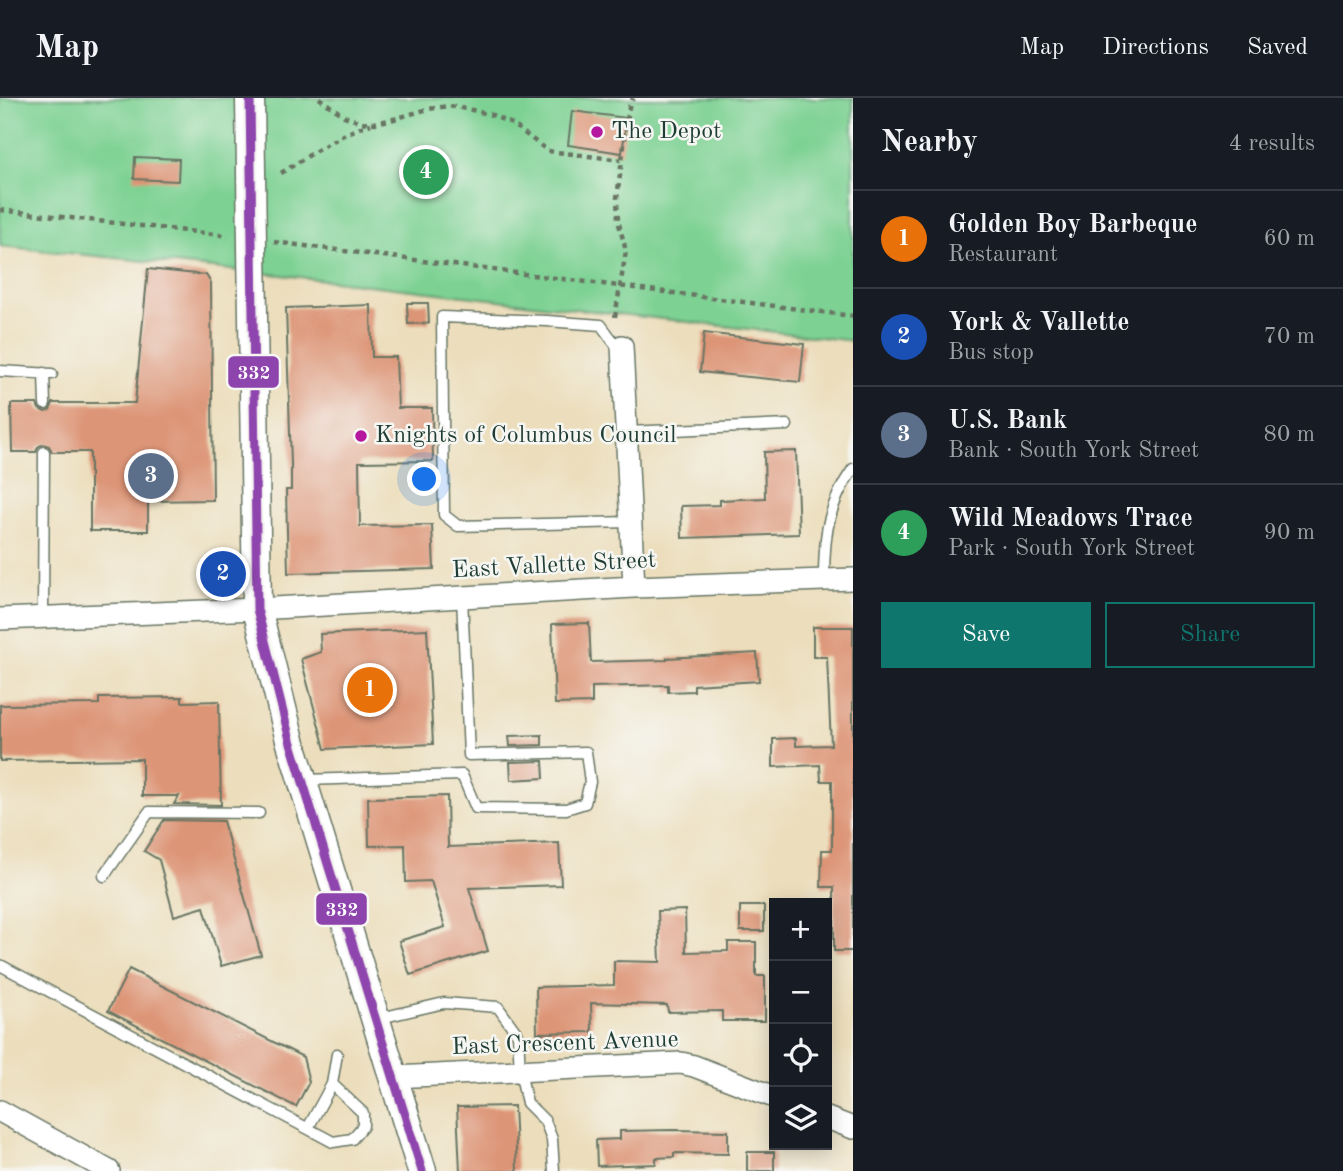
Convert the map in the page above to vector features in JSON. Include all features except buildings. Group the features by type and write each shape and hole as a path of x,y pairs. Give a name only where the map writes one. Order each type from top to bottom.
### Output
{"main road":[{"path":"250,98 257,609 290,740 422,1171"}],"street":[{"path":"622,350 634,587"},
{"name":"East Vallette Street","path":"0,619 257,609 634,587 853,579"},
{"name":"East Crescent Avenue","path":"394,1077 681,1063 769,1095"},
{"path":"0,1111 109,1171"},
{"path":"832,1120 853,1128"}],"lane":[{"path":"622,350 601,325 442,317 443,515 458,526 631,522"},
{"path":"0,371 48,373 45,404"},
{"path":"626,432 787,425"},
{"path":"43,617 44,452"},
{"path":"824,580 827,522 834,501 853,470"},
{"path":"462,597 469,755 462,775 476,808 566,809 585,803 590,782 586,752 469,755"},
{"path":"302,780 462,775"},
{"path":"104,876 149,812 259,813"},
{"path":"0,965 333,1142 352,1139 363,1126 363,1113 332,1084"},
{"path":"376,1019 444,1003 498,1007 518,1035 520,1071 527,1103 545,1121 552,1139 554,1171"},
{"path":"308,1128 332,1084 337,1054"}],"path":[{"path":"319,98 344,116 360,122 375,123"},
{"path":"621,286 626,251 618,220 617,198 629,107 633,98"},
{"path":"281,173 354,130 428,109 449,106 492,115 512,124 548,151 621,160"},
{"path":"0,210 222,235 235,242"},
{"path":"270,243 853,316"}],"green space":[{"path":"0,98 853,98 853,341 281,275 0,246"}],"transit line":[{"name":"332","path":"250,98 257,609 290,740 422,1171"}],"place":[{"name":"The Depot","path":"597,132"},
{"name":"Wild Meadows Trace","path":"426,172"},
{"name":"Knights of Columbus Council","path":"361,436"},
{"name":"U.S. Bank","path":"151,476"},
{"name":"York & Vallette","path":"223,574"},
{"name":"Golden Boy Barbeque","path":"370,690"}]}
